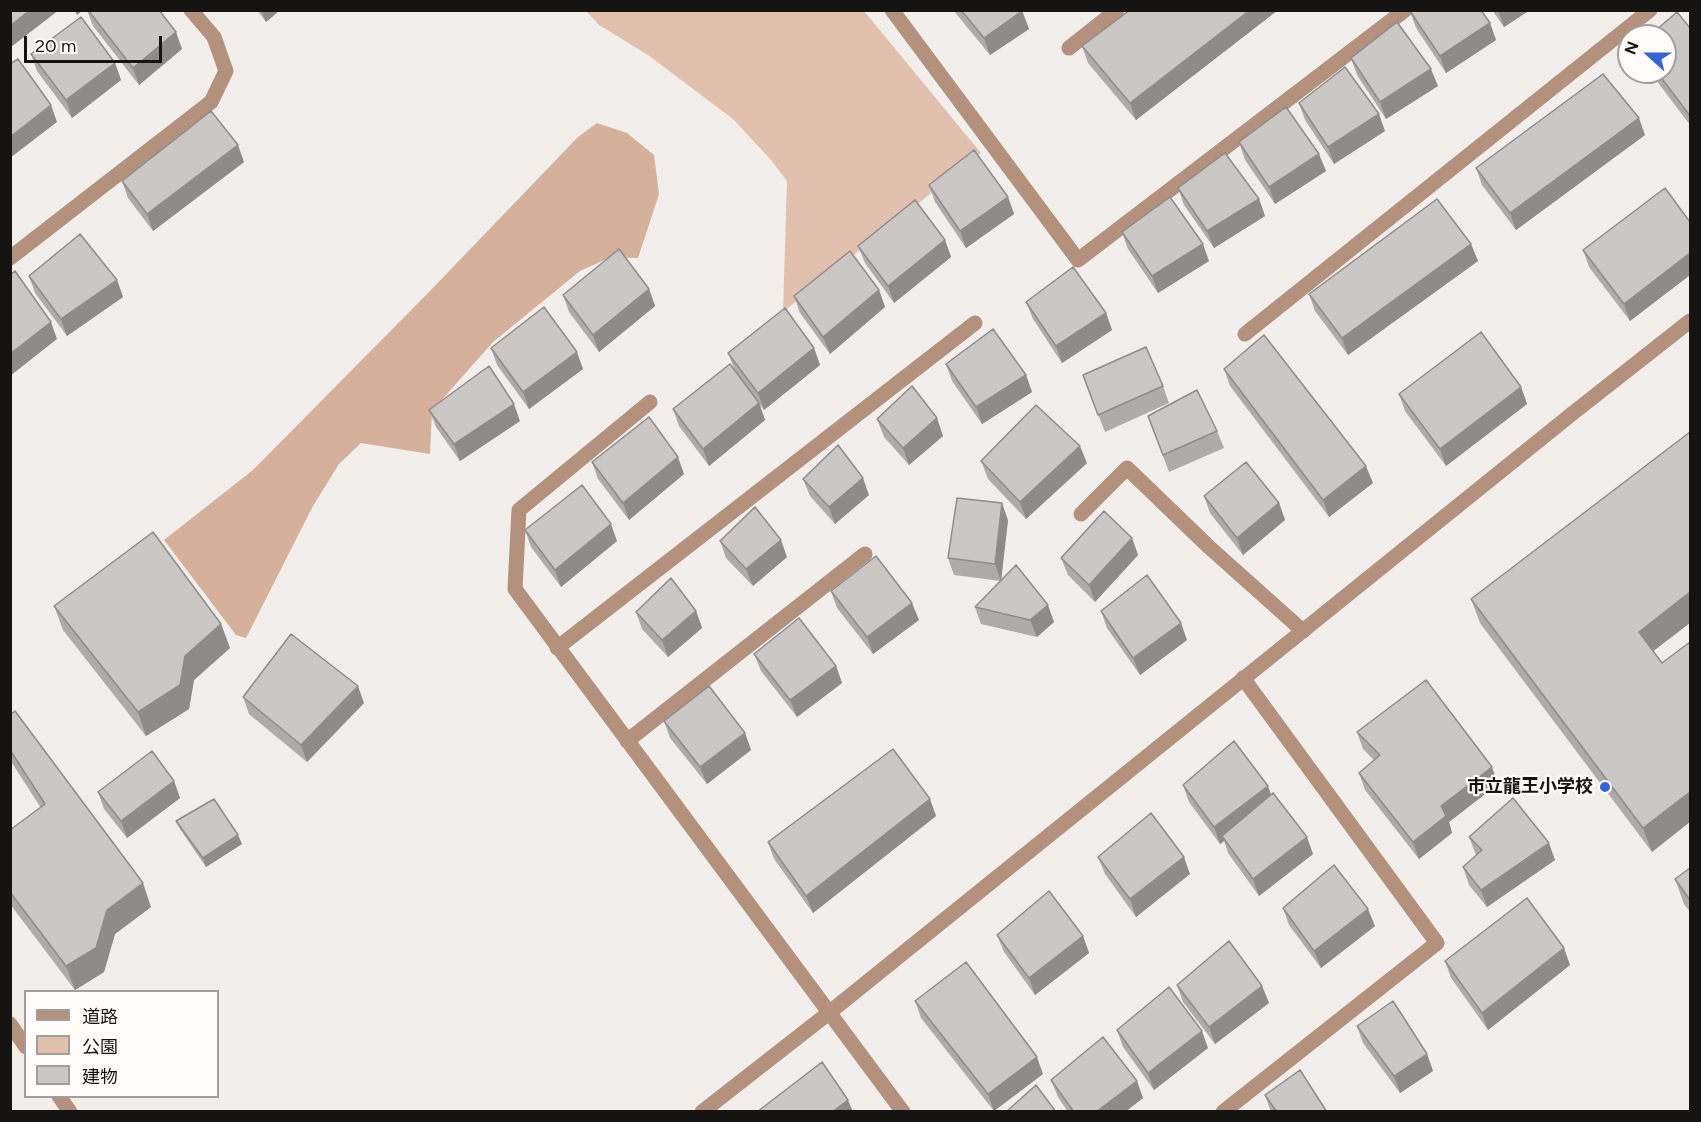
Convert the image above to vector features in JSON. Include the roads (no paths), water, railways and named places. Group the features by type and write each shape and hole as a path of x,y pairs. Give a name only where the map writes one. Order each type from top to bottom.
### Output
{"street":[{"path":"10,258 211,102 226,71 214,37 190,10"},
{"path":"892,10 1078,260 1405,10"},
{"path":"1069,48 1117,10"},
{"path":"1245,334 1650,10"},
{"path":"702,1112 830,1012 1690,321"},
{"path":"557,648 975,323"},
{"path":"650,402 519,510 515,589 903,1112"},
{"path":"1081,514 1127,468 1209,547 1303,631"},
{"path":"627,741 865,554"},
{"path":"1223,1112 1437,943 1243,678"},
{"path":"10,1024 24,1044"},
{"path":"60,1098 70,1112"}],"place":[{"name":"市立龍王小学校","path":"1605,787"}]}
